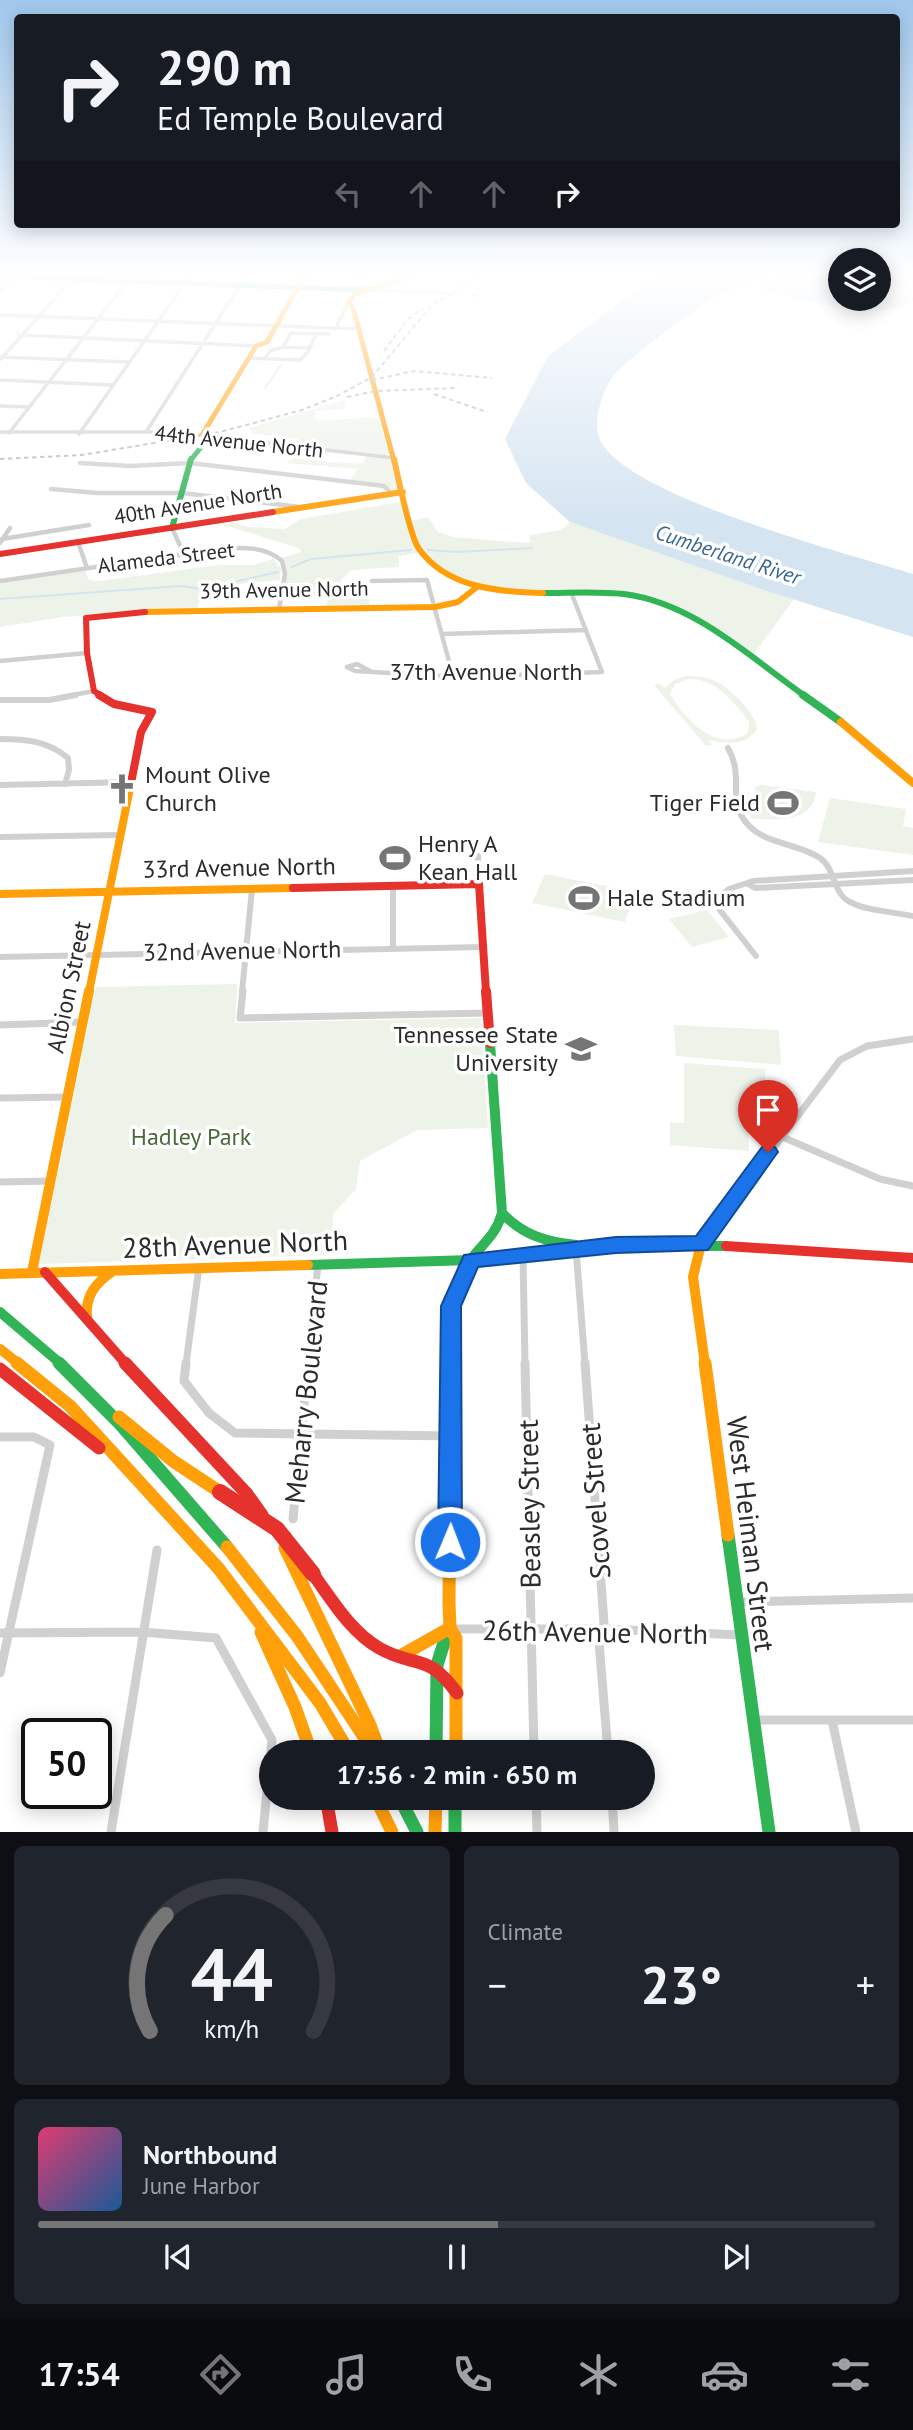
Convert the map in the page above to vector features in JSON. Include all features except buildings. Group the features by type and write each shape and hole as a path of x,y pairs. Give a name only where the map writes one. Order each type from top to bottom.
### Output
{"main road":[{"path":"172,528 194,454 249,358"},
{"path":"367,358 394,458 397,493 425,561 442,573 477,587 516,592 617,593 669,605 692,615 883,754 913,783"},
{"name":"40th Avenue North","path":"0,554 397,493"},
{"name":"39th Avenue North","path":"87,653 86,618 157,611 458,602 477,587"},
{"path":"87,653 94,691"},
{"name":"Albion Street","path":"32,1272 141,732 152,712 114,704 94,691"},
{"path":"456,1740 456,1638 450,1629 451,1306 471,1260 498,1228 502,1213 479,884"},
{"name":"33rd Avenue North","path":"0,894 479,884"},
{"path":"502,1213 514,1227 539,1242 701,1244 913,1258"},
{"name":"West Heiman Street","path":"701,1244 692,1277 769,1832"},
{"name":"28th Avenue North","path":"0,1274 471,1260 616,1245"},
{"path":"88,1320 84,1303 87,1292 113,1271"},
{"path":"45,1272 153,1395 247,1494 289,1554 374,1740"},
{"path":"0,1312 45,1349 88,1391 198,1512 340,1694 367,1740"},
{"path":"0,1349 70,1406 219,1569 320,1703 342,1740"},
{"path":"0,1369 126,1469"},
{"path":"88,1391 173,1461 277,1529 367,1640 379,1648 437,1665 457,1693"},
{"path":"253,1614 295,1707 307,1740"},
{"path":"399,1655 424,1646 437,1634 450,1629"},
{"path":"436,1740 437,1665 443,1639 450,1629"},
{"path":"328,1810 332,1832"},
{"path":"381,1810 392,1832"},
{"path":"405,1810 417,1832"},
{"path":"435,1832 436,1810"},
{"path":"455,1810 455,1832"}],"street":[{"path":"33,358 128,362"},
{"path":"79,434 131,358"},
{"path":"146,432 192,358"},
{"path":"257,358 301,358"},
{"path":"9,433 66,359"},
{"path":"0,380 112,385"},
{"path":"0,406 29,407"},
{"name":"44th Avenue North","path":"0,432 146,432 206,436 394,458"},
{"path":"80,463 130,466 190,463 384,486 397,493"},
{"path":"51,489 98,493 182,493 300,507"},
{"path":"1,541 89,525"},
{"path":"1,541 10,528"},
{"path":"172,528 184,554"},
{"path":"78,542 87,568"},
{"name":"Alameda Street","path":"1,581 240,548 272,555 280,561 285,572 279,609"},
{"path":"0,571 1,581"},
{"path":"372,581 427,580 453,676"},
{"path":"442,634 586,630 571,592"},
{"name":"37th Avenue North","path":"370,671 453,676 602,672 586,630"},
{"path":"0,661 87,653"},
{"path":"0,700 49,700 94,691"},
{"path":"0,739 29,739 58,748 68,758 69,770 65,783"},
{"path":"728,748 737,766 736,802 747,825 768,840 818,857 825,862 843,897 852,903 913,916"},
{"path":"0,785 131,782"},
{"path":"0,837 121,835"},
{"path":"478,856 479,884"},
{"path":"756,956 721,912 718,903 720,896 726,891 752,881 913,871"},
{"path":"748,884 755,888 913,880"},
{"path":"393,886 393,948"},
{"path":"252,889 240,1018 488,1013"},
{"name":"32nd Avenue North","path":"0,957 484,947"},
{"path":"0,1025 83,1022"},
{"path":"701,1244 780,1136 845,1056 867,1046 913,1039"},
{"path":"0,1098 68,1097"},
{"path":"780,1136 880,1180 913,1186"},
{"path":"0,1182 51,1181"},
{"name":"Scovel Street","path":"576,1249 604,1629 599,1642 607,1740"},
{"name":"Beasley Street","path":"523,1256 534,1740"},
{"name":"Meharry Boulevard","path":"293,1520 318,1264"},
{"path":"199,1267 184,1381 209,1413 235,1433 451,1436"},
{"path":"0,1437 34,1437 50,1445 4,1633 0,1673"},
{"path":"111,1832 157,1550"},
{"name":"26th Avenue North","path":"737,1602 913,1598"},
{"name":"26th Avenue North","path":"450,1629 604,1629 741,1635"},
{"path":"4,1633 142,1632 216,1638 272,1740 263,1832"},
{"path":"752,1720 913,1720"},
{"path":"832,1720 856,1832"},
{"path":"536,1810 537,1832"},
{"path":"613,1810 614,1832"}],"green space":[{"path":"344,400 345,409 315,411 316,421 377,417 376,410 381,409 392,451 385,456 394,458 403,492 392,494 384,486 349,482 357,469 286,463 294,458 309,460 314,450 330,452 327,456 321,455 317,461 362,464 367,456 304,448 306,444 298,439 251,433 252,430 246,429"},
{"path":"406,501 411,521 428,517 438,532 452,537 526,543 531,542 531,535 561,530 570,522 794,599 751,658 692,615 647,599 500,591 442,573 425,561 420,553 399,556 399,567 351,570 340,581 369,596 370,608 326,608 328,596 281,596 284,565 278,559 301,552 299,548 224,525 231,522 248,527 285,529 301,519"},
{"path":"274,559 281,568 280,580 205,587 197,609 63,617 0,627 0,582 85,570 89,580 99,581 219,565 253,565"},
{"path":"695,676 719,683 743,703 753,717 757,729 753,735 742,741 729,743 709,740 712,745 706,746 654,685 660,684 664,688 674,680","holes":["688,679 716,687 730,699 749,722 748,733 736,738 713,736 684,714 670,694 675,684"]},
{"name":"Tiger Field","path":"760,785 816,792 814,802 808,810 791,818 750,818 755,787"},
{"path":"830,798 906,809 903,826 913,828 913,855 818,842"},
{"name":"Hale Stadium","path":"545,874 636,892 625,922 532,903"},
{"path":"707,910 729,937 692,947 669,919"},
{"name":"Hadley Park","path":"237,984 235,1023 481,1018 488,1128 417,1130 360,1161 356,1189 333,1214 331,1255 39,1264 96,987"},
{"path":"674,1025 779,1030 781,1065 676,1056"},
{"path":"684,1063 765,1069 768,1127 748,1126 749,1151 670,1145 670,1122 684,1123"}],"water":[{"name":"Cumberland River","path":"547,358 632,358 611,379 599,408 597,425 600,440 619,461 651,482 743,521 913,574 913,637 770,592 570,522 526,483 505,439"}],"waterway":[{"path":"265,388 281,365"},
{"path":"428,550 456,552 532,548"},
{"path":"292,567 311,559 411,550"},
{"path":"0,599 181,586 202,589 278,572"}],"railway":[{"path":"0,459 82,455 220,432 302,410 337,396 372,377 387,358"},
{"path":"372,380 414,371 492,378"},
{"path":"347,397 376,391 458,388"},
{"path":"434,394 484,411"}],"traffic: fast":[{"path":"172,528 191,459 210,436"},
{"path":"543,593 624,594 654,601 692,615 841,722"},
{"path":"450,1470 451,1306 471,1260 498,1229 502,1213 490,1043"},
{"path":"502,1213 518,1228 535,1237 554,1243 576,1245"},
{"path":"308,1265 471,1260 616,1245 726,1246"},
{"path":"0,1312 62,1365 120,1424 227,1547"},
{"path":"728,1535 769,1832"},
{"path":"436,1740 437,1665 447,1633"},
{"path":"406,1810 417,1832"},
{"path":"455,1810 455,1832"}],"traffic: slow":[{"path":"202,435 248,358"},
{"path":"367,358 417,547 430,561 458,580 506,592 543,593"},
{"path":"273,512 403,492"},
{"path":"145,612 435,607 458,602 477,587"},
{"path":"841,722 913,783"},
{"path":"32,1272 132,778"},
{"path":"0,894 293,888"},
{"path":"701,1244 693,1277 728,1535"},
{"path":"0,1274 308,1265"},
{"path":"87,1317 87,1302 92,1290 113,1271"},
{"path":"0,1349 70,1406 219,1569 320,1703 342,1740"},
{"path":"119,1417 173,1461 220,1492"},
{"path":"450,1470 449,1603 450,1628 456,1638 456,1740"},
{"path":"227,1547 297,1636 366,1740"},
{"path":"285,1548 376,1740"},
{"path":"402,1655 450,1628"},
{"path":"261,1632 307,1740"},
{"path":"381,1810 392,1832"},
{"path":"435,1832 436,1810"}],"traffic: jam":[{"path":"0,554 273,512"},
{"path":"132,778 141,732 152,712 114,704 94,691 87,653 86,618 145,612"},
{"path":"293,888 479,884 490,1043"},
{"path":"726,1246 913,1258"},
{"path":"45,1272 153,1395 247,1494 262,1515"},
{"path":"0,1369 99,1448"},
{"path":"220,1492 277,1529 313,1574"},
{"path":"313,1574 350,1623 367,1640 390,1654 428,1663 446,1678 457,1693"},
{"path":"328,1810 332,1832"}],"place":[{"name":"Mount Olive Church","path":"122,789"},
{"name":"Tiger Field","path":"783,803"},
{"name":"Henry A Kean Hall","path":"395,858"},
{"name":"Hale Stadium","path":"584,898"},
{"name":"Tennessee State University","path":"581,1049"}],"route":[{"path":"450,1542 451,1306 471,1260 616,1245 701,1244 768,1152"}]}
